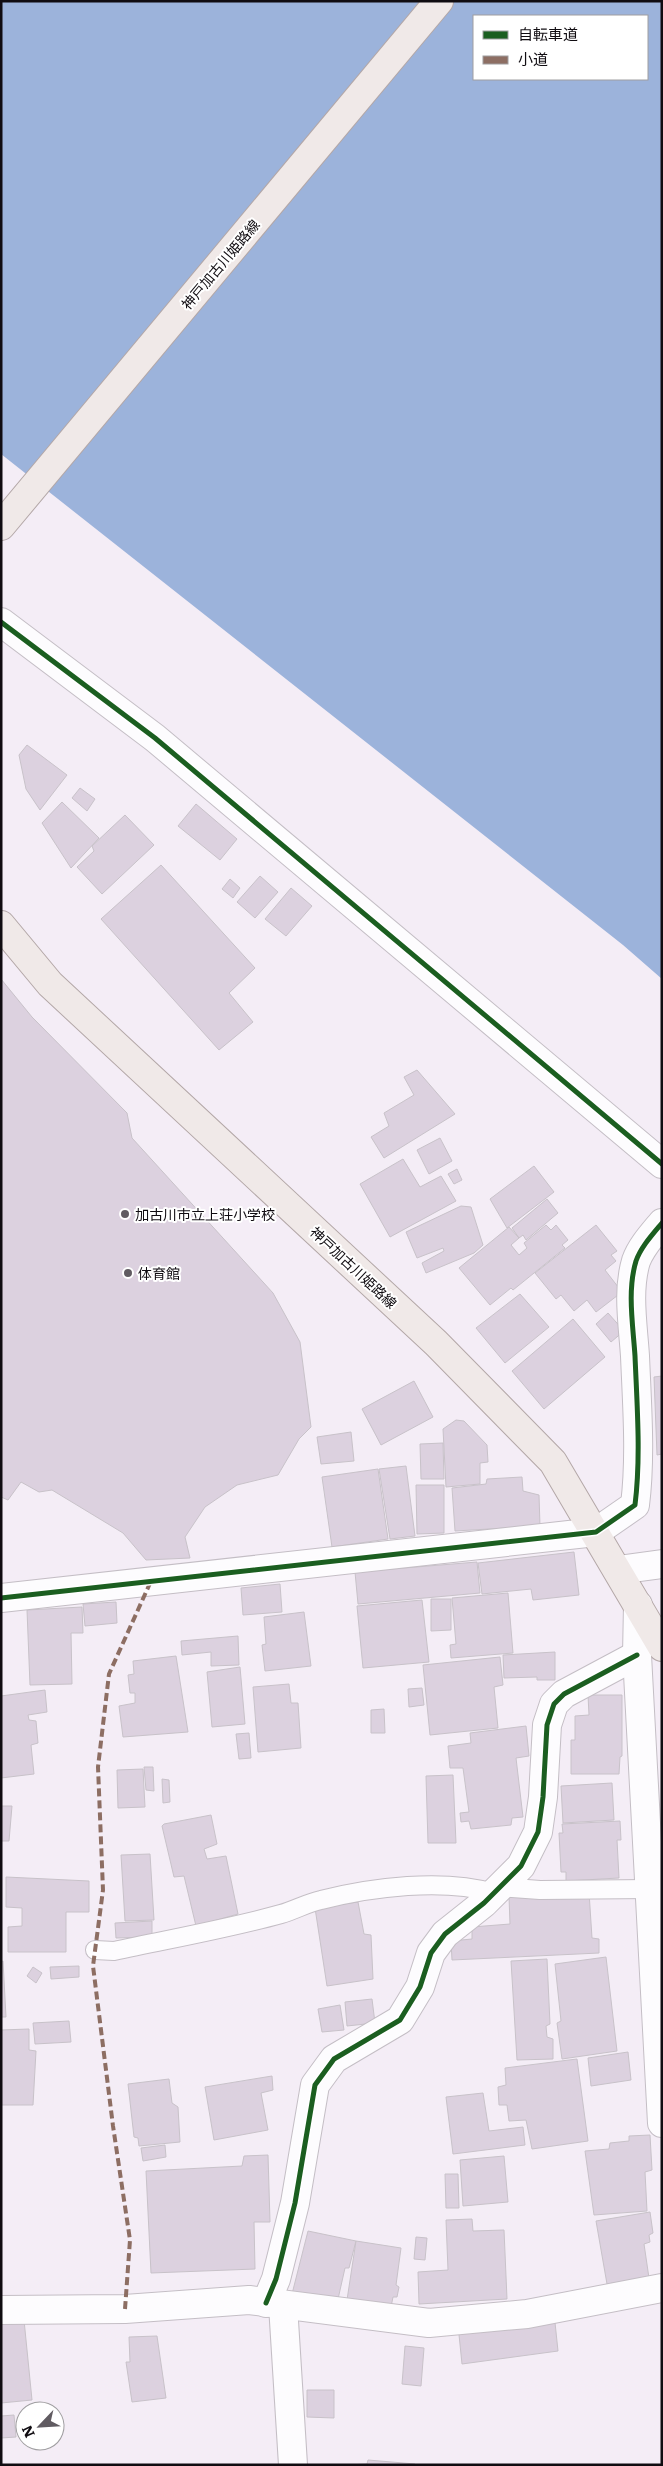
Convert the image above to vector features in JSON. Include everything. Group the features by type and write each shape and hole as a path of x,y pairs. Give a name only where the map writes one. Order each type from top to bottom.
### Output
{"main road":[{"name":"神戸加古川姫路線","path":"1,526 439,1"},
{"name":"神戸加古川姫路線","path":"1,925 50,984 436,1343 553,1462 638,1605 649,1651"}],"street":[{"path":"1,622 155,738 662,1164"},
{"path":"1,1598 596,1532 635,1505 638,1484 631,1292 636,1260 662,1223"},
{"path":"618,1570 662,1564"},
{"path":"649,1651 642,1754 662,2123"},
{"path":"293,2465 274,2304 276,2278 295,2203 315,2085 334,2059 400,2020 420,1987 430,1953 445,1934 497,1890 521,1866 538,1832 543,1797 547,1725 554,1704 564,1694 649,1651"},
{"path":"642,1754 653,1729 662,1723"},
{"path":"1,2310 125,2309 249,2300 429,2323 528,2314 662,2288"}],"lane":[{"path":"95,1950 114,1951 281,1914 319,1900 407,1887 475,1887 497,1890 650,1889"}],"water":[{"path":"1,1 662,1 662,979 623,945 1,454"}],"building":[{"path":"27,745 67,775 40,810 26,789 19,755"},
{"path":"80,788 95,799 87,811 72,798"},
{"path":"62,802 99,838 71,868 42,823"},
{"path":"196,804 237,839 220,860 178,826"},
{"path":"125,815 154,845 102,894 77,867 94,851 92,846"},
{"path":"161,865 255,968 229,993 253,1022 219,1050 101,919"},
{"path":"260,876 278,892 255,918 237,902"},
{"path":"230,879 240,888 233,898 222,889"},
{"path":"291,888 312,906 286,936 265,919"},
{"name":"加古川市立上荘小学校","path":"1,979 32,1017 127,1113 132,1138 273,1293 300,1342 311,1427 299,1439 278,1475 237,1485 205,1507 185,1537 190,1558 146,1560 123,1533 52,1490 39,1492 21,1482 8,1500 1,1497"},
{"path":"417,1070 455,1114 384,1158 371,1137 389,1126 384,1113 414,1095 404,1077"},
{"path":"440,1138 452,1161 429,1174 417,1150"},
{"path":"403,1159 420,1187 441,1176 456,1201 390,1237 360,1184"},
{"path":"534,1166 554,1192 507,1228 490,1199"},
{"path":"457,1169 462,1180 454,1184 448,1174"},
{"path":"547,1199 558,1213 526,1240 523,1235 519,1238 512,1228"},
{"path":"461,1206 471,1207 483,1245 474,1253 426,1273 422,1263 444,1251 443,1248 417,1258 406,1232"},
{"path":"546,1225 551,1230 556,1225 568,1240 562,1245 565,1248 513,1290 511,1288 490,1305 459,1268 509,1227 519,1238 511,1245 519,1255 527,1248 524,1243"},
{"path":"596,1225 617,1251 611,1255 616,1261 605,1270 622,1292 596,1312 587,1300 574,1311 561,1295 556,1299 535,1273"},
{"path":"520,1294 549,1327 505,1363 476,1328"},
{"path":"608,1313 624,1331 611,1342 596,1324"},
{"path":"573,1319 605,1357 544,1409 512,1371"},
{"path":"662,1376 662,1454 657,1455 654,1377"},
{"path":"414,1381 433,1417 381,1445 362,1409"},
{"path":"456,1420 464,1421 487,1445 488,1462 480,1463 480,1484 446,1487 443,1429"},
{"path":"351,1432 354,1461 321,1464 317,1437"},
{"path":"443,1443 444,1479 421,1479 420,1444"},
{"path":"406,1466 415,1536 390,1539 379,1469"},
{"path":"378,1469 388,1539 332,1547 322,1477"},
{"path":"522,1477 523,1491 539,1495 540,1526 455,1531 452,1488 486,1484 487,1479"},
{"path":"416,1485 444,1485 444,1533 417,1534"},
{"path":"574,1552 579,1595 533,1600 531,1589 482,1594 478,1563"},
{"path":"477,1562 480,1593 358,1604 355,1572"},
{"path":"280,1584 282,1612 243,1615 241,1588"},
{"path":"508,1593 513,1653 451,1658 450,1645 456,1644 452,1598"},
{"path":"431,1599 451,1599 451,1630 431,1631"},
{"path":"422,1600 429,1662 363,1668 357,1606"},
{"path":"116,1602 117,1623 85,1626 83,1604"},
{"path":"82,1607 83,1633 71,1633 72,1684 30,1685 27,1610"},
{"path":"304,1612 311,1666 265,1671 262,1645 266,1644 264,1617"},
{"path":"238,1636 239,1665 211,1666 211,1652 182,1655 181,1641"},
{"path":"555,1652 555,1680 537,1680 537,1677 504,1678 503,1655"},
{"path":"176,1656 188,1732 123,1737 119,1706 135,1703 135,1693 130,1693 128,1675 134,1674 133,1661"},
{"path":"500,1657 503,1685 494,1687 498,1728 430,1735 423,1665"},
{"path":"240,1667 245,1724 212,1727 207,1672"},
{"path":"289,1684 291,1703 298,1703 301,1748 258,1752 253,1687"},
{"path":"422,1688 424,1705 409,1707 408,1689"},
{"path":"45,1690 47,1712 28,1715 29,1720 36,1721 38,1743 31,1745 34,1774 1,1778 1,1696"},
{"path":"588,1695 622,1695 622,1756 620,1757 619,1774 571,1774 571,1740 575,1740 575,1716 589,1715"},
{"path":"384,1709 385,1733 371,1733 371,1710"},
{"path":"526,1726 529,1756 516,1758 523,1817 512,1818 511,1825 471,1829 469,1821 461,1822 460,1813 469,1812 463,1768 450,1768 448,1746 471,1743 470,1733"},
{"path":"249,1733 251,1758 239,1759 236,1734"},
{"path":"144,1767 153,1767 154,1791 146,1790"},
{"path":"143,1769 145,1807 118,1808 117,1770"},
{"path":"453,1775 456,1843 428,1843 426,1776"},
{"path":"162,1779 169,1780 170,1802 163,1803"},
{"path":"612,1783 614,1820 563,1823 561,1786"},
{"path":"1,1806 12,1806 9,1841 1,1841"},
{"path":"211,1815 217,1844 204,1849 207,1859 226,1856 238,1914 196,1926 184,1876 174,1877 162,1826 164,1824"},
{"path":"620,1821 621,1840 617,1840 619,1878 566,1881 566,1872 561,1872 559,1833 563,1833 562,1824"},
{"path":"150,1854 154,1920 125,1921 121,1855"},
{"path":"6,1877 89,1881 89,1912 66,1912 66,1952 8,1952 8,1927 22,1926 22,1908 6,1907"},
{"path":"589,1892 592,1938 599,1939 599,1953 452,1960 451,1941 472,1939 472,1927 510,1924 509,1897"},
{"path":"358,1902 364,1934 371,1935 373,1979 327,1986 315,1908"},
{"path":"152,1921 152,1937 116,1938 115,1923"},
{"path":"606,1957 617,2051 562,2059 557,2023 561,2021 555,1964"},
{"path":"547,1959 550,2024 546,2026 547,2037 553,2039 553,2059 517,2060 511,1961"},
{"path":"3,1961 6,2017 1,2017 1,1962"},
{"path":"79,1966 79,1977 51,1979 50,1967"},
{"path":"33,1967 42,1973 36,1983 27,1976"},
{"path":"372,1999 375,2023 347,2026 345,2002"},
{"path":"340,2005 344,2030 322,2032 318,2009"},
{"path":"69,2021 71,2042 35,2044 33,2023"},
{"path":"29,2029 29,2050 36,2051 33,2105 1,2105 1,2030"},
{"path":"628,2052 631,2080 591,2086 588,2058"},
{"path":"577,2059 588,2141 532,2149 526,2120 509,2121 507,2105 499,2105 498,2087 506,2085 505,2068"},
{"path":"272,2076 273,2090 261,2093 268,2130 214,2140 205,2087"},
{"path":"169,2079 172,2103 178,2107 180,2142 139,2146 138,2138 134,2137 128,2084"},
{"path":"483,2093 489,2131 523,2127 525,2145 453,2154 446,2097"},
{"path":"650,2135 652,2170 645,2172 647,2211 594,2215 585,2151 609,2149 610,2143 629,2141 629,2136"},
{"path":"165,2145 166,2157 143,2161 141,2148"},
{"path":"268,2155 270,2222 254,2222 255,2269 151,2273 146,2171 242,2166 244,2156"},
{"path":"504,2156 508,2202 463,2206 460,2160"},
{"path":"445,2174 458,2174 459,2208 446,2208"},
{"path":"650,2212 653,2233 649,2235 650,2242 644,2244 649,2278 607,2284 596,2221"},
{"path":"472,2219 473,2231 504,2230 507,2299 419,2304 418,2272 448,2270 446,2220"},
{"path":"308,2231 356,2241 349,2268 345,2268 336,2308 292,2294"},
{"path":"416,2237 427,2238 425,2260 414,2259"},
{"path":"356,2241 401,2248 396,2285 399,2287 397,2297 393,2297 391,2307 347,2300"},
{"path":"554,2313 558,2351 462,2364 458,2325"},
{"path":"24,2320 32,2400 1,2403 1,2322"},
{"path":"157,2336 166,2398 132,2402 126,2362 130,2362 129,2337"},
{"path":"405,2346 424,2348 421,2386 402,2384"},
{"path":"307,2390 334,2390 334,2418 307,2417"},
{"path":"14,2415 15,2437 1,2438 1,2416"},
{"path":"368,2460 415,2465 348,2465 367,2464"}],"marked path":[{"path":"125,2309 130,2240 113,2126 93,1966 103,1890 98,1767 109,1674 151,1581"}],"cycle path":[{"path":"1,622 155,738 662,1164"},
{"path":"1,1598 596,1532 635,1505 638,1431 631,1308 633,1272 638,1256 647,1241 662,1223"},
{"path":"266,2303 276,2279 295,2203 315,2085 334,2059 400,2020 420,1987 431,1953 445,1934 484,1903 521,1866 538,1832 543,1797 547,1725 554,1704 564,1694 637,1655"}],"place":[{"name":"加古川市立上荘小学校","path":"125,1214"},
{"name":"体育館","path":"128,1273"}]}
